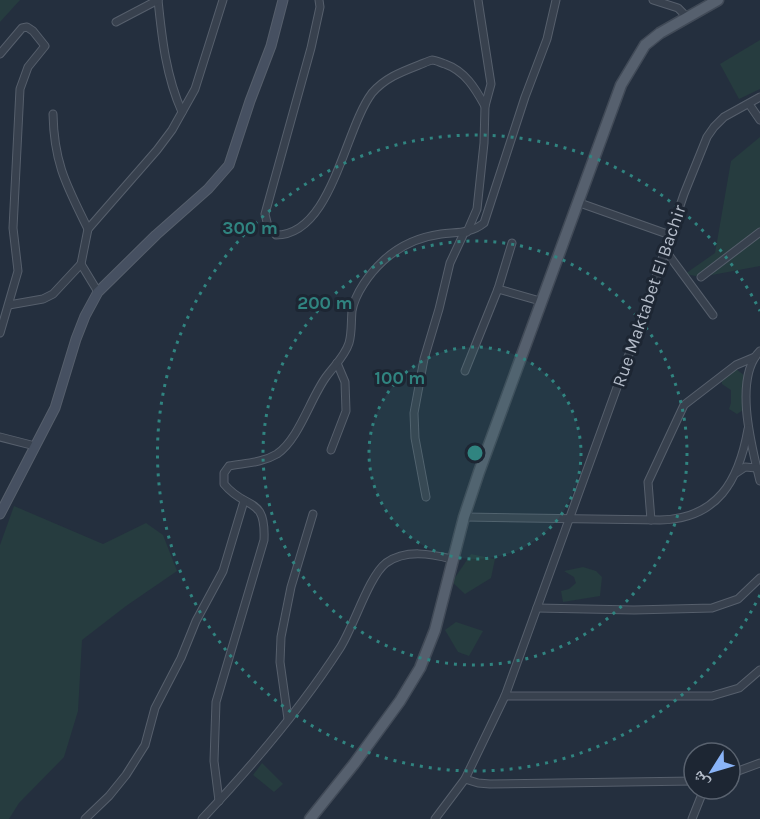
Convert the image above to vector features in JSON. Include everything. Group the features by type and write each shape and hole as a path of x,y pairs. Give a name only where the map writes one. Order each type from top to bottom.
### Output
{"main road":[{"path":"310,819 354,764 420,668 435,630 464,517 540,302 621,85 645,45 660,33 718,0"}],"street":[{"path":"116,22 158,0 165,58 174,93 182,112"},
{"path":"9,305 44,299 53,294 81,264 88,229 157,150 195,89 223,0"},
{"path":"0,514 55,408 79,331 98,292 156,235 208,189 229,165 271,46 284,0"},
{"path":"319,0 320,7 311,48 266,214 268,226 276,235 288,235 313,218 372,94 392,75 433,60 455,68 471,83 485,106"},
{"path":"426,497 415,438 414,413 424,360 450,264 477,209 485,106 491,84 478,0"},
{"path":"219,801 214,761 216,702 264,540 263,515 255,506 244,501 224,484 226,468 232,465 252,464 280,452 291,439 318,388 349,345 352,309 362,286 383,261 416,239 465,232 484,223 547,39 556,0"},
{"path":"653,0 678,8 687,17"},
{"path":"0,54 22,28 27,27 45,46 28,67 20,89 13,228 18,272 0,333"},
{"name":"Rue Maktabet El Bachir","path":"435,819 465,779 505,696 707,137 718,122 760,97"},
{"path":"749,104 760,120"},
{"path":"53,114 53,135 58,163 88,229"},
{"path":"578,202 670,235"},
{"path":"701,277 760,232"},
{"path":"465,371 498,289 512,243"},
{"path":"665,250 713,315"},
{"path":"81,264 98,292"},
{"path":"498,289 540,302"},
{"path":"651,520 648,482 684,405 736,365 757,354"},
{"path":"757,354 746,388 748,429 760,481"},
{"path":"331,450 346,411 345,382 337,363"},
{"path":"464,517 673,520 700,511 720,497 736,472 748,429"},
{"path":"0,437 35,446"},
{"path":"736,472 745,467 757,468"},
{"path":"86,819 126,775 145,746 155,708 181,658 196,621 223,571 244,501"},
{"path":"288,719 280,662 280,637 291,587 313,514"},
{"path":"202,819 266,750 314,686 341,647 373,579 386,563 398,557 423,553 452,559"},
{"path":"537,608 712,608 738,599 760,578"},
{"path":"505,696 712,696 739,688 760,670"},
{"path":"742,770 760,763"},
{"path":"465,779 490,784 682,781"},
{"path":"692,819 699,801"}],"green space":[{"path":"0,0 20,0 0,22"},
{"path":"760,40 760,89 739,99 720,64"},
{"path":"760,137 760,266 701,277 685,274 715,253 731,161"},
{"path":"736,369 745,376 743,410 737,414 729,409 731,390 722,384 722,379"},
{"path":"14,506 103,544 146,523 163,535 177,571 82,640 78,711 64,757 19,803 9,819 0,819 0,545"},
{"path":"471,554 495,559 491,578 465,594 452,582"},
{"path":"583,567 596,571 602,577 600,596 563,602 561,591 569,589 576,583 574,577 564,571"},
{"path":"456,622 483,631 469,656 458,652 445,630"},
{"path":"262,763 283,784 274,792 253,775"}]}
